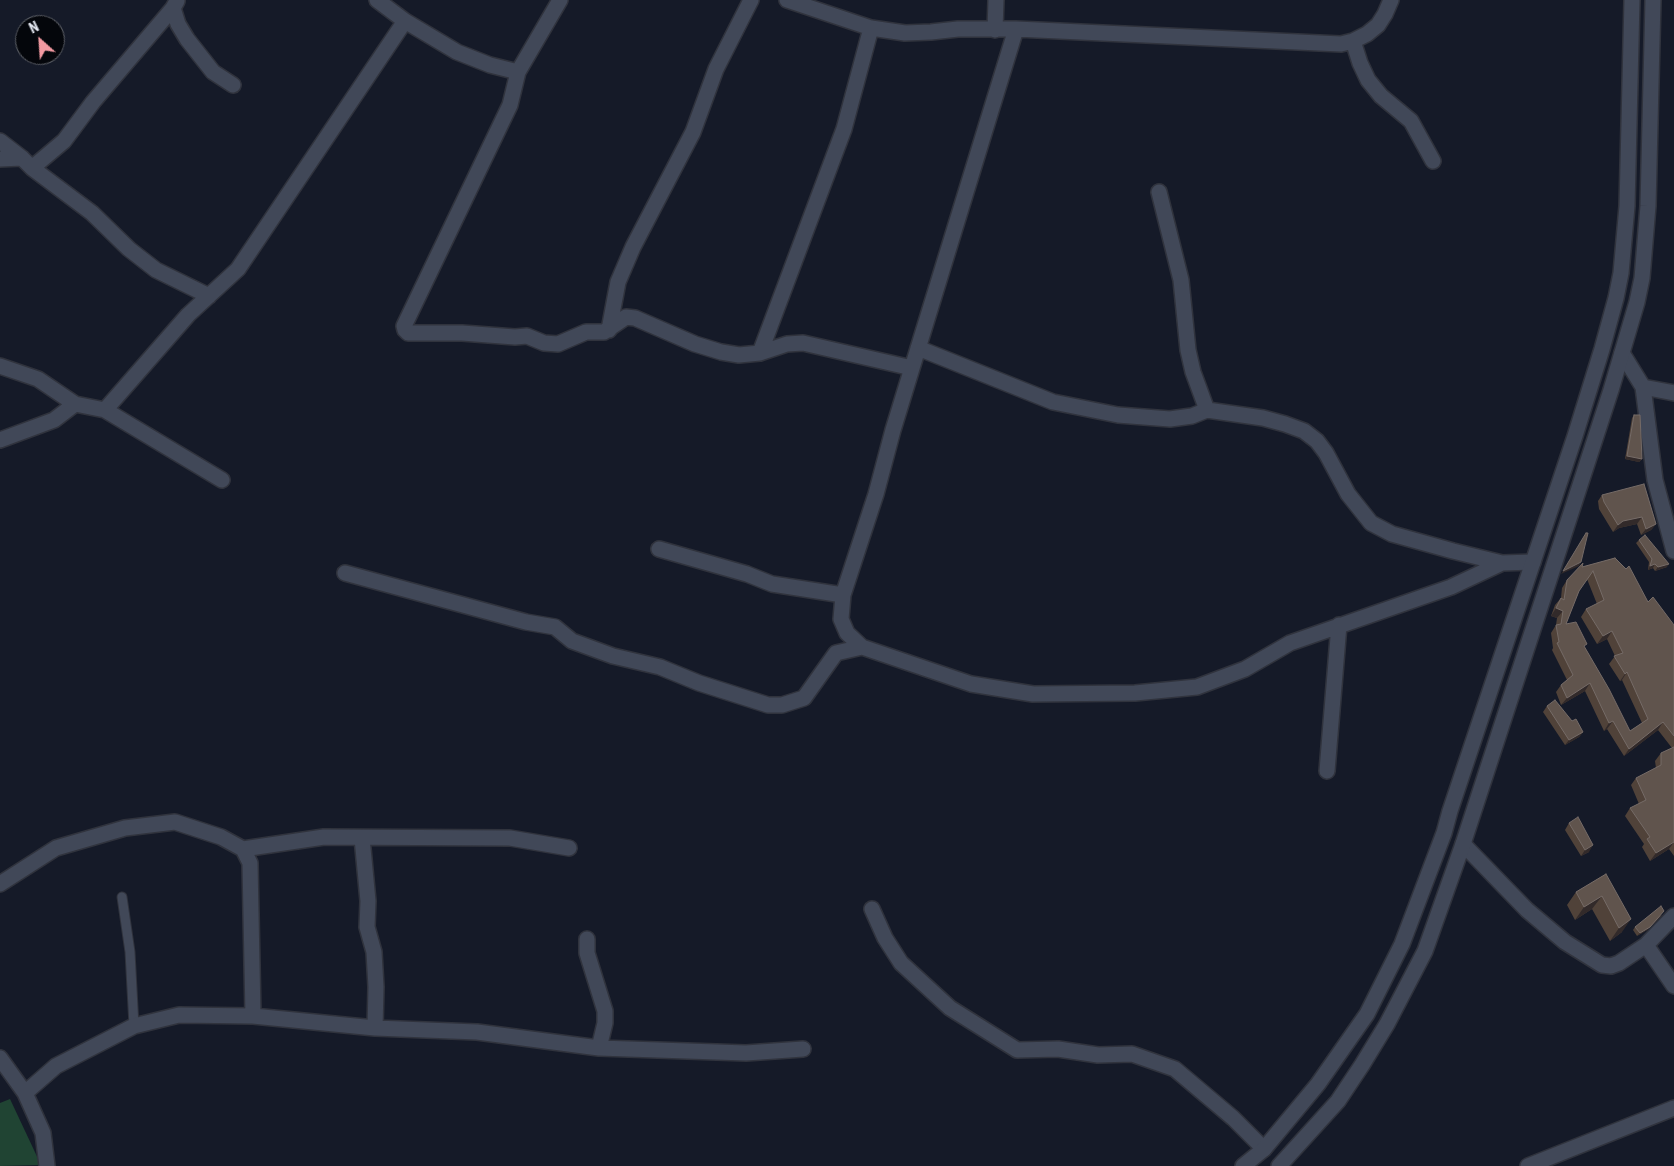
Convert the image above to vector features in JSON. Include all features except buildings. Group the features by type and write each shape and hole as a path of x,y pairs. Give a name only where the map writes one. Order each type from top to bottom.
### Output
{"street":[{"path":"377,0 405,21 456,52 490,65 518,72"},
{"path":"560,0 518,72 510,105 404,326 405,330 412,334 462,333 515,337 527,336 544,343 558,344 586,332 599,333 610,330 626,318 635,318 695,344 721,352 739,355 760,353 787,344 803,343 912,368"},
{"path":"610,330 618,282 629,255 693,132 716,69 751,0"},
{"path":"787,0 871,28 906,33 958,29 1016,29 1341,44 1354,41 1378,25 1386,14 1391,0"},
{"path":"995,30 996,0"},
{"path":"1243,1166 1264,1149 1318,1084 1367,1014 1402,944 1444,833 1602,349 1621,273 1627,206 1632,0"},
{"path":"1279,1166 1338,1101 1358,1072 1387,1024 1425,951 1463,844 1622,353 1637,302 1645,251 1648,206 1653,0"},
{"path":"175,4 178,24 200,56 213,72 233,85"},
{"path":"0,159 27,163 64,141 93,102 175,4"},
{"path":"106,410 188,315 238,270 405,21"},
{"path":"760,353 844,129 871,28"},
{"path":"1016,29 893,430 876,494 843,595 841,619 848,633 862,647 971,684 1033,694 1134,693 1197,687 1245,669 1290,644 1339,625 1451,587 1502,563"},
{"path":"1354,41 1360,63 1368,80 1381,96 1411,121 1433,161"},
{"path":"0,142 92,213 129,249 156,270 209,296"},
{"path":"1159,192 1181,280 1188,350 1193,372 1207,410"},
{"path":"918,348 1053,402 1118,415 1170,419 1192,416 1207,410 1263,418 1304,431 1326,453 1348,494 1371,523 1392,534 1430,546 1502,563 1533,562"},
{"path":"1622,353 1643,387 1655,480 1674,551"},
{"path":"0,366 38,379 75,404 106,410 222,480"},
{"path":"1643,387 1674,393"},
{"path":"0,440 54,420 75,404"},
{"path":"659,550 747,574 772,584 843,595"},
{"path":"345,573 517,620 555,627 572,641 613,656 660,667 699,683 768,705 782,705 804,698 836,653 862,647"},
{"path":"1327,771 1339,625"},
{"path":"0,884 56,848 125,828 175,822 221,837 243,849 250,863 253,1016"},
{"path":"243,849 324,837 510,838 569,848"},
{"path":"362,838 368,901 367,927 375,961 375,1028"},
{"path":"1463,844 1527,910 1566,942 1602,965 1611,966 1618,963 1646,945 1674,916"},
{"path":"872,909 885,938 901,963 950,1008 1016,1050 1058,1049 1098,1055 1132,1054 1175,1069 1233,1118 1264,1149"},
{"path":"587,939 587,953 606,1011 599,1048"},
{"path":"1402,944 1425,951"},
{"path":"1646,945 1674,986"},
{"path":"25,1093 56,1066 134,1026 179,1015 253,1016 375,1028 477,1032 599,1048 746,1053 803,1049"},
{"path":"0,1058 25,1093 43,1133 47,1166"},
{"path":"1528,1166 1674,1108"}],"lane":[{"path":"122,897 130,952 134,1026"}],"green space":[{"path":"10,1099 41,1165 0,1166 0,1103"}]}
